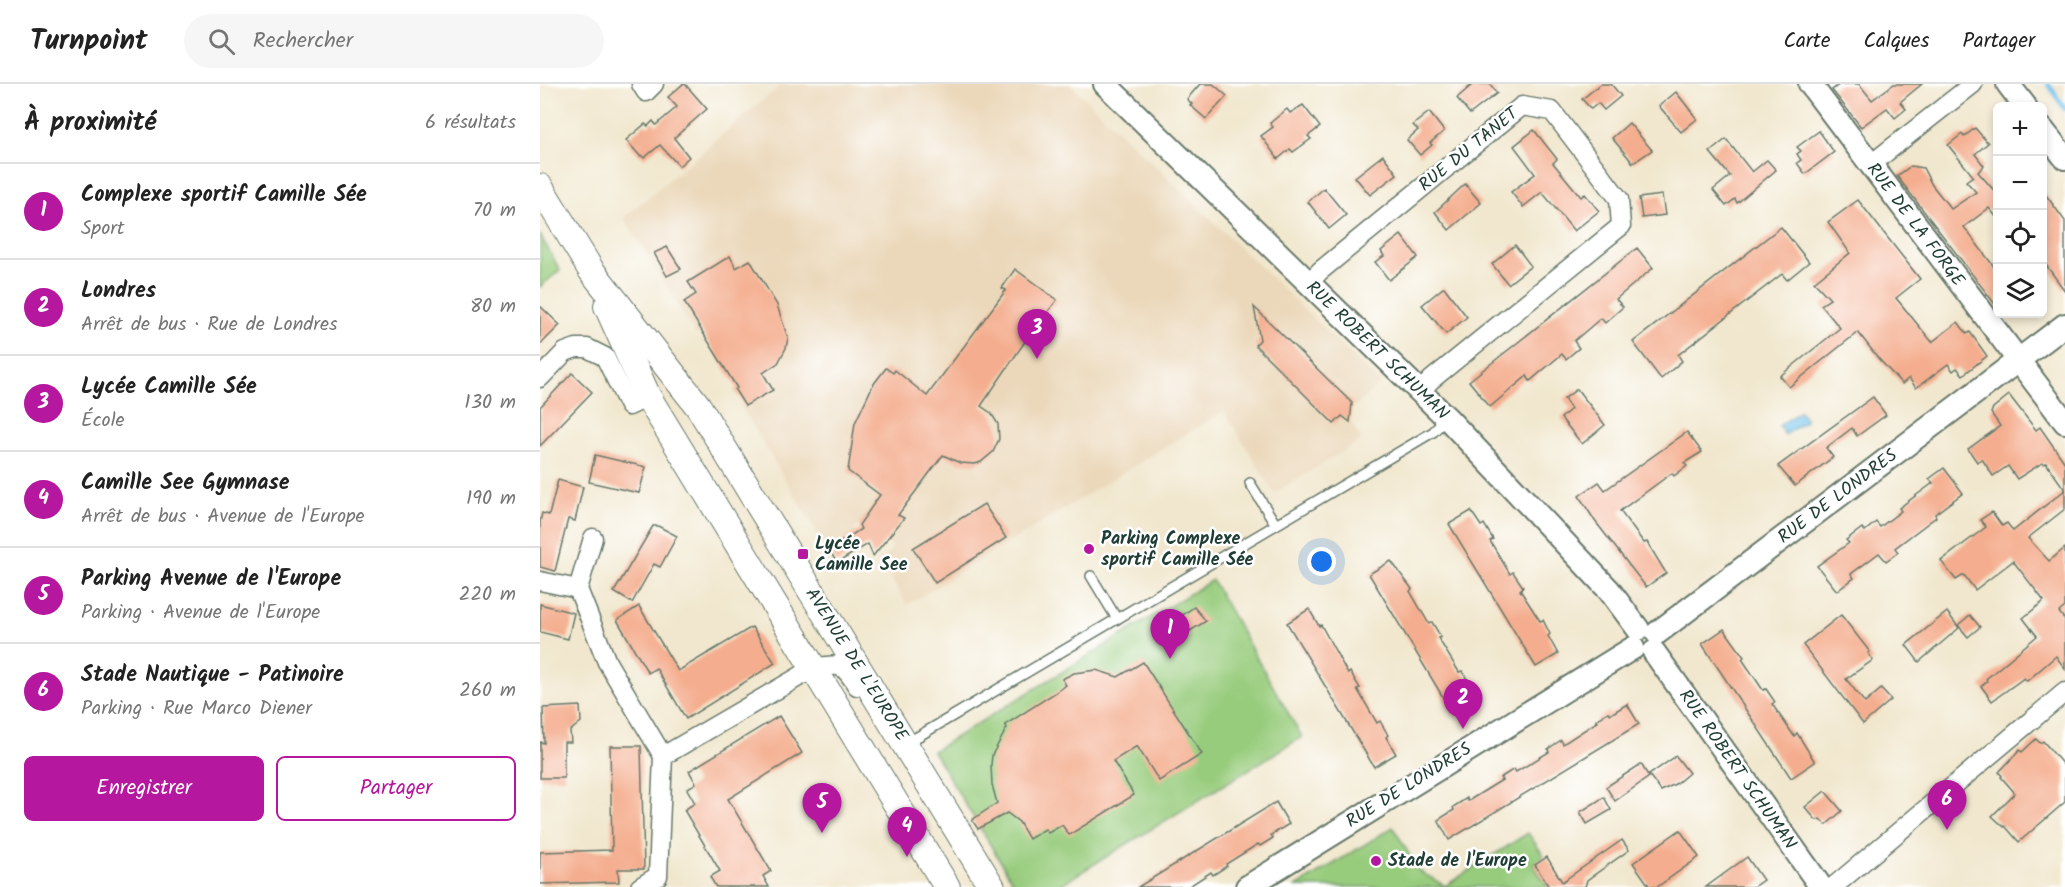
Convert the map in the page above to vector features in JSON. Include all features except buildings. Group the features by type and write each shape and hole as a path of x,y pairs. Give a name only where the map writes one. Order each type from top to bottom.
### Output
{"main road":[{"name":"AVENUE DE L'EUROPE","path":"540,187 591,270 698,406 992,887"},
{"name":"AVENUE DE L'EUROPE","path":"591,270 648,397 947,887"}],"street":[{"path":"641,84 646,92 654,84"},
{"name":"RUE ROBERT SCHUMAN","path":"1105,84 1447,418 1609,590 1821,887"},
{"name":"RUE DE LA FORGE","path":"1810,84 2065,422"},
{"path":"1870,165 1973,84"},
{"path":"2007,84 2022,102"},
{"name":"RUE DU TANET","path":"1309,283 1320,271 1522,106 1552,111 1619,199 1621,226 1431,380 1420,392"},
{"path":"2047,134 2065,158"},
{"name":"RUE DE LONDRES","path":"1247,887 1645,641 2065,325"},
{"path":"540,378 565,352 576,348 587,348 605,357 629,406 648,397"},
{"path":"593,538 578,589 607,662 663,756 658,876 640,887"},
{"path":"540,581 578,589"},
{"path":"663,756 814,668 831,664 846,669 885,730 904,744"},
{"path":"1833,887 2059,697"}],"lane":[{"path":"904,744 1433,432 1447,418"},
{"path":"1250,483 1276,525"},
{"path":"1091,576 1117,619"}],"shaded area":[{"path":"782,84 1070,84 1381,383 1346,414 1362,440 1274,493 1224,411 907,605 887,572 879,566 893,547 881,538 873,536 867,545 858,526 854,530 856,533 842,542 850,556 836,564 740,405 742,403 734,390 737,388 702,331 696,335 624,218"}],"green space":[{"path":"540,235 560,270 540,287"},
{"path":"1212,580 1302,737 1057,887 1016,887 933,751"},
{"name":"Stade de l'Europe","path":"1393,827 1419,871 1445,886 1528,833 1544,856 1533,865 1548,887 1296,887"}],"water":[{"path":"1800,411 1806,420 1785,435 1779,426"}],"waterway":[{"path":"2048,84 2065,109"}],"place":[{"name":"Lycée Camille Sée","path":"1037,359"},
{"name":"Parking Complexe sportif Camille Sée","path":"1089,549"},
{"name":"Lycée Camille See","path":"803,554"},
{"name":"Complexe sportif Camille Sée","path":"1170,659"},
{"name":"Londres","path":"1463,729"},
{"name":"Stade Nautique - Patinoire","path":"1947,830"},
{"name":"Parking Avenue de l'Europe","path":"822,833"},
{"name":"Camille See Gymnase","path":"907,857"},
{"name":"Stade de l'Europe","path":"1376,861"}]}
